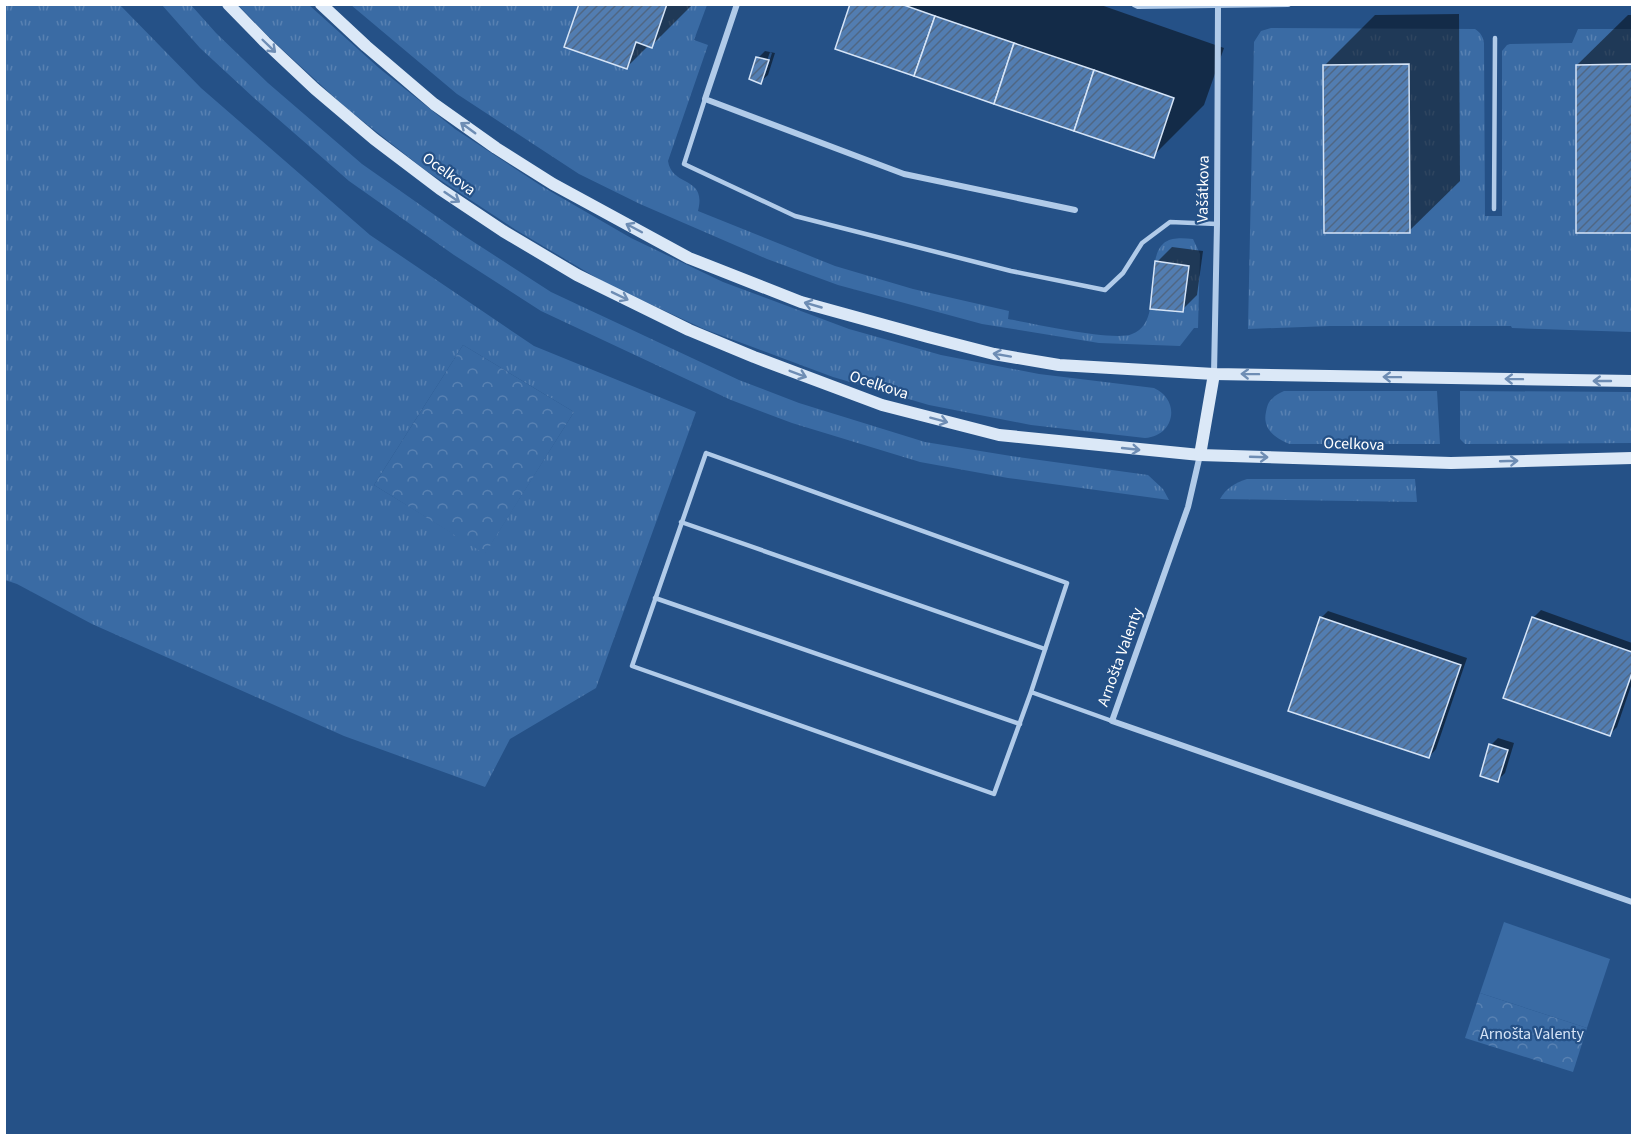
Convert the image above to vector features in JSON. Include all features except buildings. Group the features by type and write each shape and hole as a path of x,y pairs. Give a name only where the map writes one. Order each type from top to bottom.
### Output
{"street":[{"name":"Ocelkova","path":"228,4 315,89 374,139 440,189 503,231 577,275 689,330 882,405 999,435 1200,455 1451,463 1632,458"},
{"path":"321,4 366,46 435,104 496,148 554,184 689,258 801,302 994,354 1059,365 1214,374 1632,381"},
{"path":"737,4 705,99 904,174 1076,210"},
{"path":"1134,4 1138,6 1288,4"},
{"name":"Vašátkova","path":"1214,374 1218,6"},
{"path":"1200,455 1214,374"},
{"name":"Arnošta Valenty","path":"1200,455 1188,507 1112,721 1632,902"}],"lane":[{"path":"1494,209 1495,38"},
{"path":"705,99 684,165 795,216 1011,272 1105,290 1122,273 1142,243 1170,222 1217,224"},
{"path":"705,453 1067,583 994,794 632,666 681,522 705,453"},
{"path":"681,522 1045,649"},
{"path":"655,598 1020,724"},
{"path":"1031,692 1112,721"}],"green space":[{"path":"4,5 120,5 201,88 370,235 534,346 696,412 596,688 510,739 485,787 344,736 92,624 17,584 5,580","holes":["463,345 574,412 485,553 374,485"]},
{"path":"162,5 191,5 216,33 268,83 362,164 466,237 551,292 739,380 799,403 925,442 1148,475 1163,489 1169,500 1008,478 920,462 792,423 731,400 541,311 454,255 349,181 200,48"},
{"path":"238,5 309,5 379,68 455,129 543,187 631,238 723,282 849,329 941,355 1039,374 1154,388 1168,401 1171,417 1168,424 1155,436 1145,438 1031,425 929,405 833,377 704,329 607,284 516,230 425,170 345,107 272,40"},
{"path":"351,5 579,5 564,47 627,69 636,42 652,48 667,5 707,5 694,40 708,45 668,161 676,175 694,186 698,192 698,211 835,266 913,289 1009,311 1008,319 1108,336 1122,336 1136,332 1144,324 1150,309 1183,312 1188,266 1155,261 1164,243 1179,238 1193,239 1200,254 1198,328 1194,328 1180,346 1099,343 982,324 838,285 767,259 640,204 579,174 457,94"},
{"path":"1271,28 1475,29 1481,35 1484,43 1485,216 1502,216 1502,51 1510,44 1572,43 1578,29 1632,29 1632,64 1576,65 1576,233 1632,233 1632,332 1512,328 1511,326 1330,326 1248,329 1254,42 1261,31","holes":["1409,64 1324,232 1323,65"]},
{"path":"463,345 574,412 485,554 374,485"},
{"path":"1284,391 1437,391 1440,444 1290,444 1271,432 1265,418 1270,402"},
{"path":"1460,391 1632,392 1632,443 1465,444 1460,439"},
{"path":"1247,479 1415,479 1417,502 1220,499 1231,486"},
{"name":"Arnošta Valenty","path":"1504,922 1610,959 1587,1028 1480,993"},
{"name":"Arnošta Valenty","path":"1480,993 1587,1028 1573,1072 1465,1038"}]}
